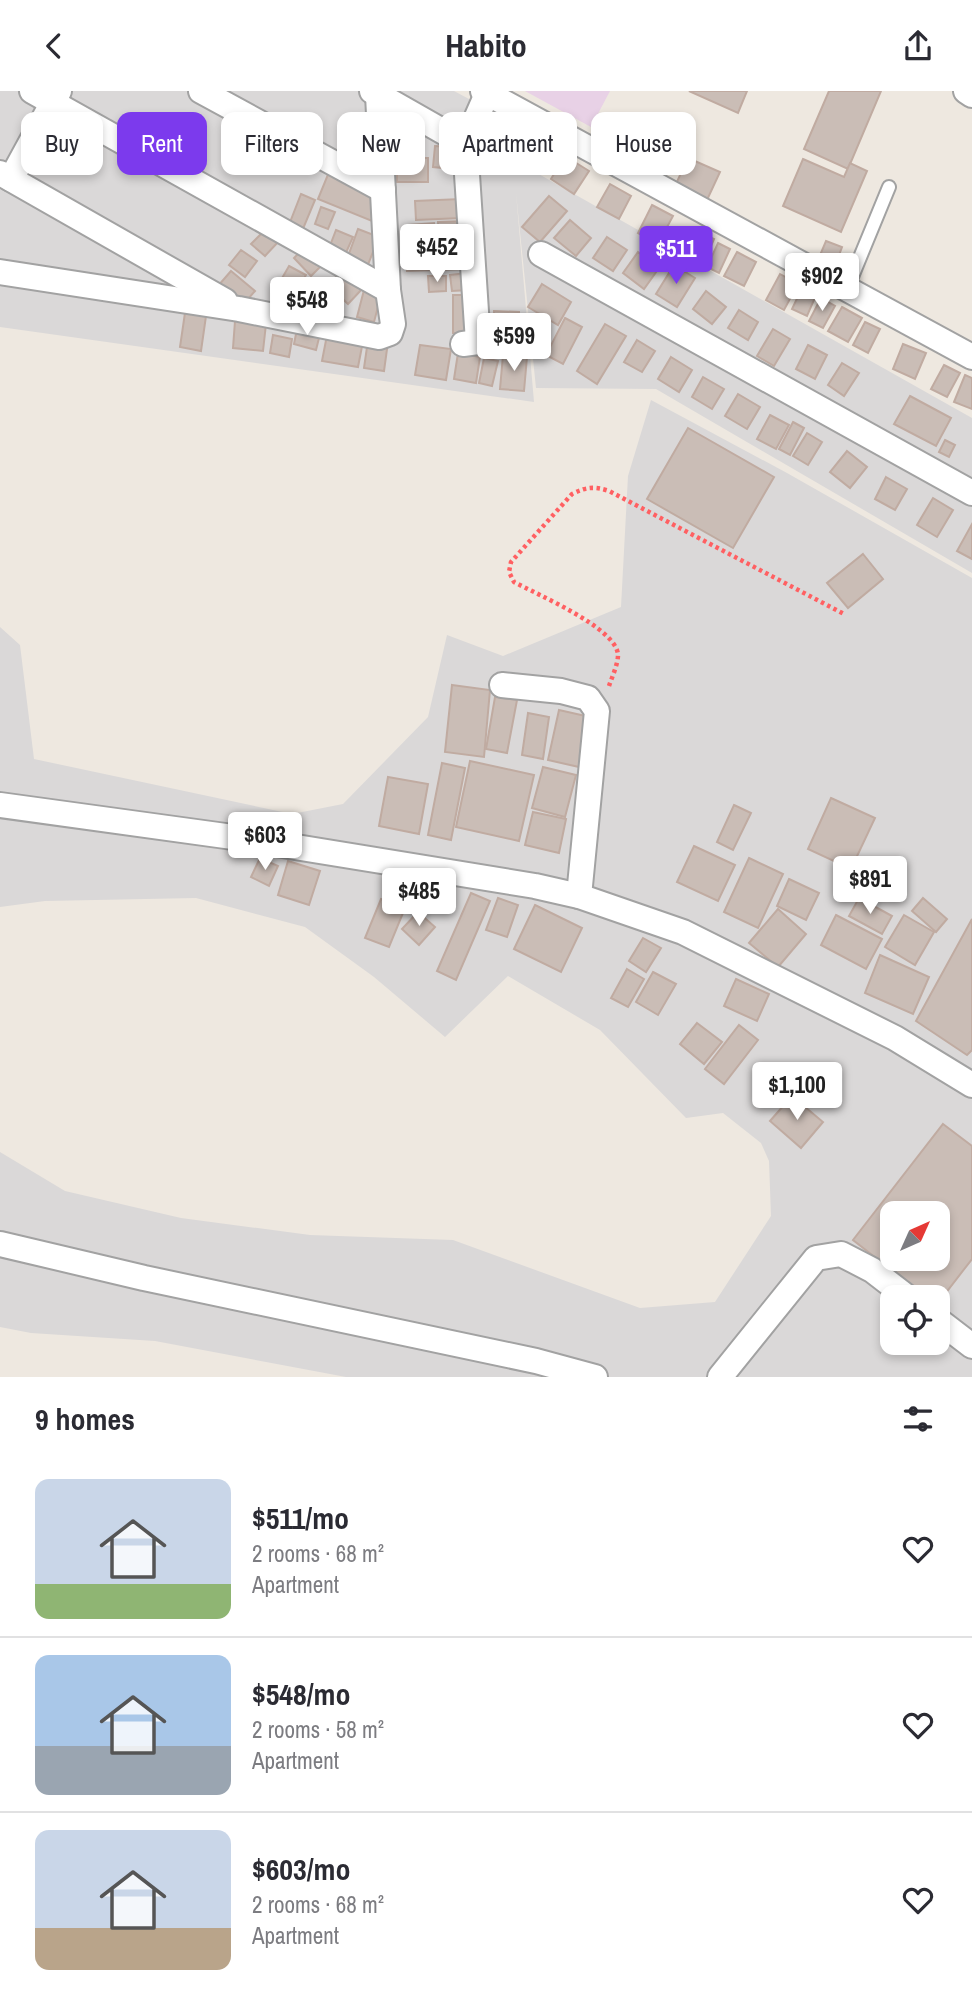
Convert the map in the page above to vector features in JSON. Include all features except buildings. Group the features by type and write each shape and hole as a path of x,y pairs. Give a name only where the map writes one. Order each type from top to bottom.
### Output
{"street":[{"path":"201,91 383,190"},
{"path":"966,91 972,95"},
{"path":"477,112 485,92 972,358"},
{"path":"0,272 239,309 379,337 390,333 393,324 388,290 375,93"},
{"path":"375,93 439,129"},
{"path":"239,309 6,176 48,94 388,290"},
{"path":"463,344 478,342 467,175"},
{"path":"541,254 972,493"},
{"path":"502,685 561,691 588,698 597,711 579,896"},
{"path":"0,805 267,842 534,886 579,896 683,932 895,1038 972,1085"},
{"path":"0,1244 157,1281 536,1361 595,1377"},
{"path":"720,1377 816,1258 841,1254 872,1270 891,1285"},
{"path":"950,1329 972,1346"}],"lane":[{"path":"847,289 889,187"}],"path":[{"path":"594,733 618,654 614,641 598,628 514,582 509,572 511,562 572,494 578,491 596,487 609,491 844,614"}],"shaded area":[{"path":"0,91 454,91 493,112 439,112 439,175 540,175 972,418 972,573 656,389 536,388 516,193 534,402 0,327"},
{"path":"525,91 610,91 599,112 591,112 591,127 577,119 577,112 564,112"},
{"path":"651,400 787,473 972,578 972,1377 346,1377 155,1341 31,1333 0,1327 0,1152 65,1191 181,1218 310,1235 453,1240 640,1308 715,1302 771,1216 769,1161 761,1143 723,1113 686,1118 600,1030 508,976 445,1037 374,977 305,927 196,898 45,901 0,907 0,627 20,645 34,759 292,814 343,804 428,717 447,635 503,656 621,607 628,476"}]}
